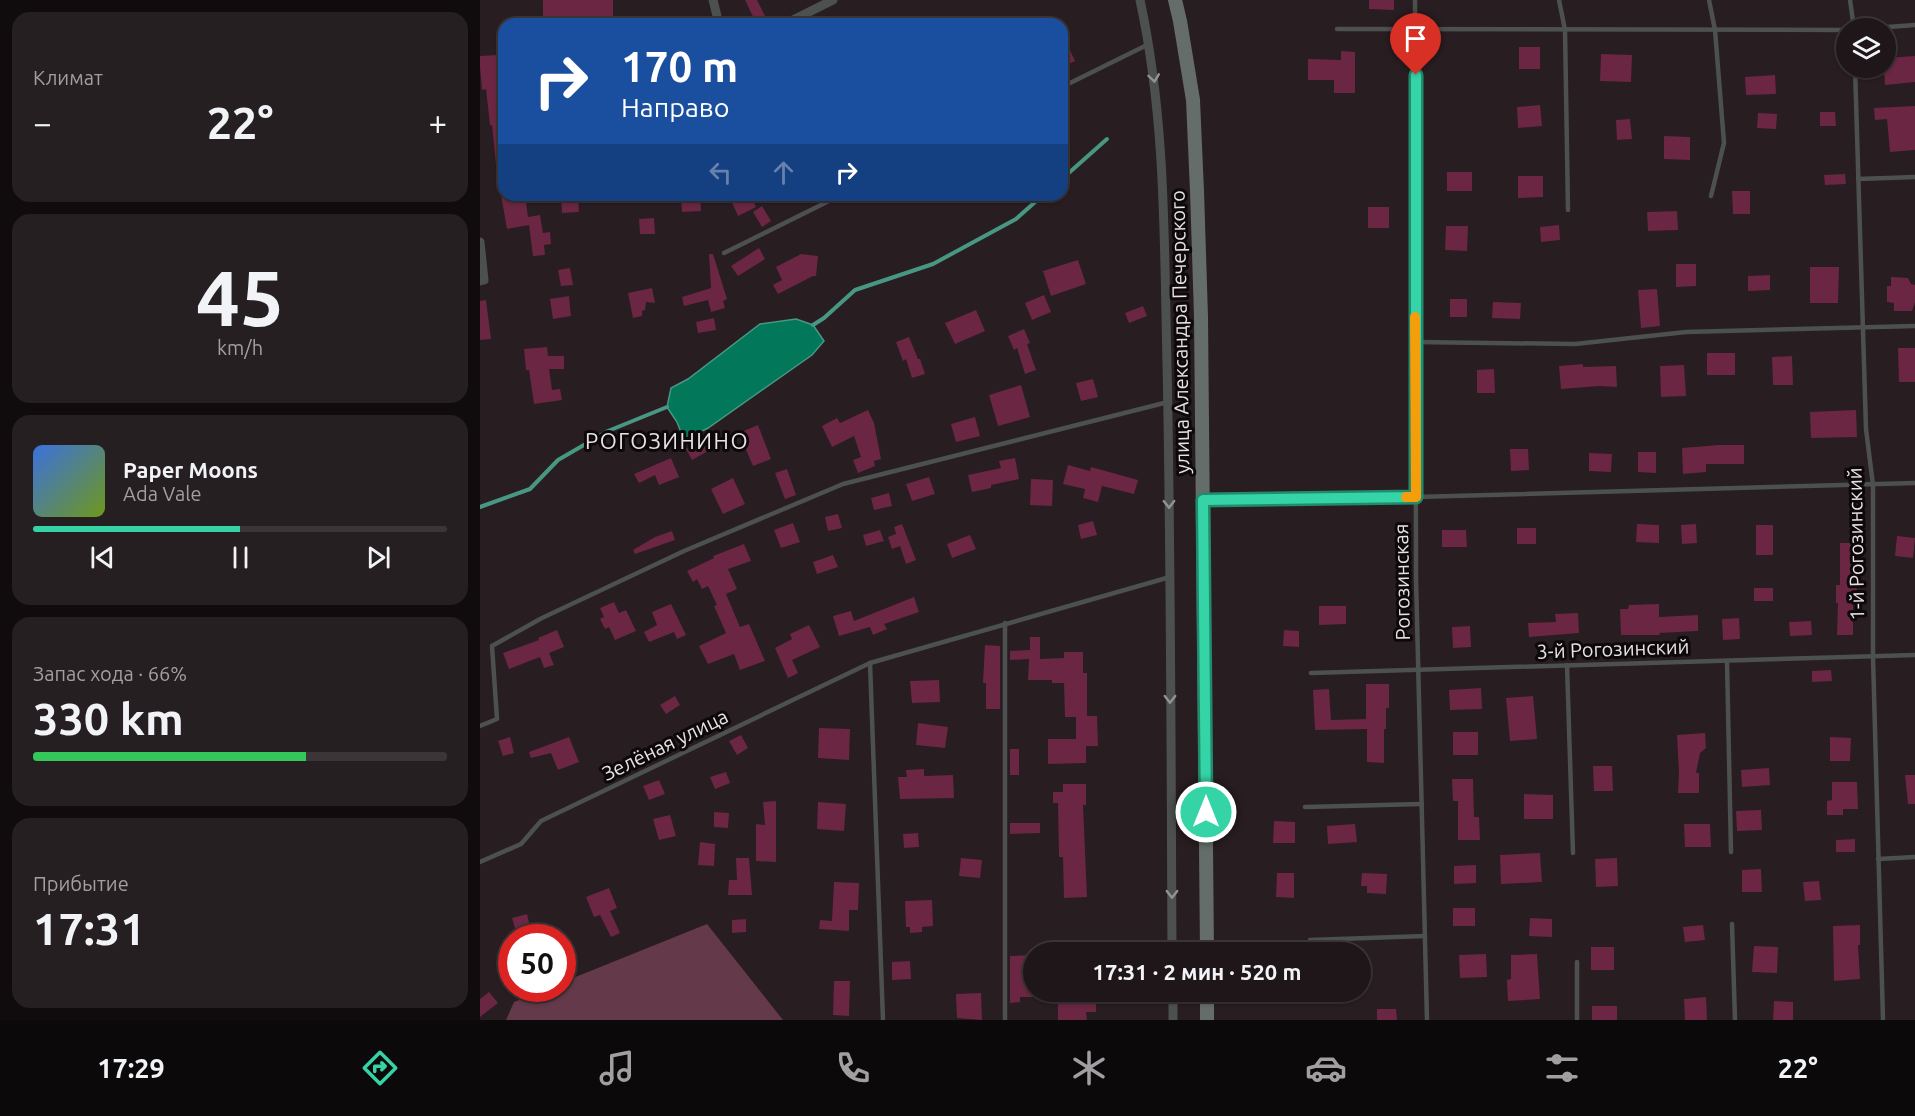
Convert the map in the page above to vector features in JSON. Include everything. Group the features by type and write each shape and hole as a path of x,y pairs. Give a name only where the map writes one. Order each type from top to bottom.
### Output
{"main road":[{"name":"улица Александра Печерского","path":"1175,0 1192,100 1201,316 1207,942"},
{"path":"1207,1002 1207,1020"}],"street":[{"path":"713,0 717,18"},
{"path":"796,18 833,0"},
{"path":"1140,0 1149,44 1160,133 1168,402 1172,942"},
{"path":"480,242 484,280 480,281"},
{"path":"1173,1002 1173,1020"}],"lane":[{"name":"Рогозинская","path":"1415,0 1416,497 1427,1020"},
{"path":"1559,0 1565,30 1568,210"},
{"path":"1709,0 1715,30 1724,143 1711,196"},
{"path":"1850,0 1853,18"},
{"path":"1896,26 1915,25"},
{"path":"1337,29 1836,30"},
{"path":"1068,84 1149,44"},
{"name":"1-й Рогозинский","path":"1855,78 1866,429 1873,485 1873,657 1883,1020"},
{"path":"1858,179 1915,177"},
{"path":"724,253 830,201"},
{"path":"1415,342 1575,344 1686,332 1915,326"},
{"path":"480,726 497,718 492,646 542,618 664,560 843,484 1168,402"},
{"path":"1203,500 1416,497 1915,483"},
{"name":"Зелёная улица","path":"480,862 521,844 541,821 870,663 1170,577"},
{"path":"1005,623 1005,1020"},
{"name":"3-й Рогозинский","path":"1311,673 1915,655"},
{"path":"1727,661 1731,852"},
{"path":"870,663 883,1020"},
{"path":"1567,665 1573,853"},
{"path":"1305,807 1422,804"},
{"path":"1878,859 1915,857"},
{"path":"1732,924 1735,1020"},
{"path":"1310,940 1425,936"},
{"path":"1577,962 1577,1020"}],"shaded area":[{"path":"796,319 813,325 824,341 812,355 708,428 684,440 677,422 667,407 671,388 688,379 760,324"},
{"path":"707,924 783,1020 506,1020 514,1002 576,1002 576,977"}],"building":[{"path":"543,0 613,0 613,18 543,18"},
{"path":"745,0 757,0 766,18 754,18"},
{"path":"1369,0 1394,0 1394,10 1369,9"},
{"path":"1068,46 1075,61 1068,64"},
{"path":"1519,47 1540,47 1540,69 1519,69"},
{"path":"1341,51 1355,52 1355,93 1334,93 1334,80 1308,80 1308,59 1341,60"},
{"path":"1601,54 1632,55 1631,82 1600,81"},
{"path":"497,55 498,174 486,89 482,90 480,56"},
{"path":"1915,56 1915,82 1885,85 1885,78 1896,78 1896,57"},
{"path":"1775,75 1776,94 1746,95 1745,77"},
{"path":"1540,105 1542,126 1518,128 1517,107"},
{"path":"1915,106 1915,150 1890,152 1887,119 1875,120 1874,108"},
{"path":"1820,112 1835,112 1836,126 1820,126"},
{"path":"1758,113 1777,114 1776,129 1757,128"},
{"path":"1630,119 1632,139 1617,140 1616,120"},
{"path":"1664,136 1690,137 1690,160 1664,159"},
{"path":"1447,172 1472,172 1472,191 1447,191"},
{"path":"1845,174 1846,184 1825,185 1824,175"},
{"path":"1518,176 1543,176 1543,197 1518,198"},
{"path":"1732,191 1750,191 1750,214 1733,214"},
{"path":"502,201 526,201 528,217 540,215 543,233 550,232 551,244 544,245 545,255 533,256 529,225 507,229"},
{"path":"561,201 578,201 579,212 562,213"},
{"path":"681,201 700,201 701,211 682,212"},
{"path":"731,201 753,201 756,207 738,216"},
{"path":"762,206 771,221 762,227 753,212"},
{"path":"1368,207 1389,207 1389,228 1368,228"},
{"path":"1677,211 1678,230 1648,231 1647,212"},
{"path":"654,218 655,234 640,234 639,219"},
{"path":"1559,225 1560,240 1541,242 1540,227"},
{"path":"1446,226 1468,226 1467,251 1445,250"},
{"path":"759,248 765,259 738,276 731,266"},
{"path":"709,254 713,254 727,299 723,301 725,308 711,312 708,300 684,306 682,297 711,288"},
{"path":"801,254 818,256 816,276 778,294 773,285 782,280 776,267"},
{"path":"1078,260 1086,284 1051,296 1043,271"},
{"path":"1676,264 1696,264 1696,286 1676,287"},
{"path":"1810,267 1839,267 1838,303 1810,303"},
{"path":"570,268 573,285 561,286 558,270"},
{"path":"1770,275 1770,290 1748,291 1748,276"},
{"path":"1891,277 1908,278 1911,284 1915,285 1915,302 1912,311 1894,311 1894,303 1887,302 1887,286 1891,286"},
{"path":"652,288 655,303 646,302 642,316 633,318 628,293"},
{"path":"1657,289 1660,326 1641,328 1638,290"},
{"path":"1044,295 1051,312 1032,320 1025,303"},
{"path":"569,296 571,316 553,319 550,299"},
{"path":"1450,299 1467,299 1467,317 1450,317"},
{"path":"486,300 491,339 480,340 480,301"},
{"path":"1493,302 1521,303 1520,319 1492,318"},
{"path":"1143,306 1147,316 1129,323 1125,313"},
{"path":"976,310 985,331 955,344 945,323"},
{"path":"714,318 716,330 698,333 696,322"},
{"path":"1024,329 1030,343 1027,344 1036,370 1025,374 1017,348 1014,350 1008,336"},
{"path":"909,337 925,374 912,378 906,359 903,361 896,342"},
{"path":"547,347 548,356 564,356 564,369 549,369 552,390 560,389 562,400 534,404 524,349"},
{"path":"1898,348 1915,348 1915,382 1899,382"},
{"path":"1707,353 1735,353 1735,375 1707,375"},
{"path":"1792,356 1793,385 1773,385 1772,357"},
{"path":"1583,364 1583,367 1616,366 1617,387 1561,389 1559,366"},
{"path":"1684,365 1686,396 1661,397 1660,366"},
{"path":"1494,369 1495,393 1477,393 1477,370"},
{"path":"1093,379 1098,397 1081,401 1076,383"},
{"path":"1021,385 1030,417 998,426 989,395"},
{"path":"868,410 874,423 881,459 874,461 875,466 858,473 853,460 861,457 854,436 832,447 822,426 837,418 840,423"},
{"path":"1856,410 1857,437 1811,438 1810,412"},
{"path":"975,417 980,436 956,442 951,424"},
{"path":"758,425 771,459 753,466 739,433"},
{"path":"709,436 715,447 692,460 686,449"},
{"path":"1744,445 1744,464 1706,464 1706,472 1683,474 1682,448"},
{"path":"1510,449 1528,449 1529,470 1511,471"},
{"path":"1638,452 1656,452 1656,473 1638,472"},
{"path":"1589,453 1612,454 1611,472 1589,471"},
{"path":"671,458 679,477 659,485 655,475 639,483 634,474"},
{"path":"1015,458 1019,479 972,492 968,475 1001,468 999,461"},
{"path":"1068,465 1090,471 1091,467 1138,480 1134,494 1102,486 1098,502 1083,498 1085,489 1063,484"},
{"path":"787,469 796,495 785,499 775,473"},
{"path":"929,477 935,494 912,501 906,484"},
{"path":"733,478 745,504 723,514 711,489"},
{"path":"1031,479 1053,480 1052,506 1030,505"},
{"path":"889,493 892,506 874,510 871,498"},
{"path":"838,514 842,528 828,531 825,517"},
{"path":"1093,521 1097,535 1081,539 1078,525"},
{"path":"793,523 800,542 781,548 774,530"},
{"path":"902,524 916,560 906,564 900,546 892,549 888,537 896,534 894,527"},
{"path":"1637,524 1659,525 1659,543 1636,542"},
{"path":"1696,524 1697,543 1682,544 1681,525"},
{"path":"1756,525 1773,525 1773,555 1756,555"},
{"path":"1517,528 1536,528 1536,544 1517,544"},
{"path":"880,530 884,541 866,546 863,535"},
{"path":"1442,530 1466,530 1467,547 1442,547"},
{"path":"672,531 675,540 635,554 633,550 655,537"},
{"path":"970,535 976,549 952,558 947,544"},
{"path":"1897,536 1915,538 1913,558 1895,556"},
{"path":"1840,543 1852,543 1852,585 1857,585 1856,603 1853,603 1853,635 1837,635 1836,585 1840,585"},
{"path":"744,544 751,561 728,569 737,589 726,594 740,627 749,624 765,661 740,670 734,654 708,664 699,646 726,633 708,586 702,589 697,579 693,582 687,571 714,558 713,556"},
{"path":"833,555 838,567 817,574 813,562"},
{"path":"1754,588 1773,588 1773,601 1754,601"},
{"path":"914,597 919,612 884,624 887,629 873,635 870,627 839,636 833,616 851,611 854,621"},
{"path":"614,602 619,613 626,610 636,631 615,640 609,627 605,629 600,619 604,617 600,608"},
{"path":"671,604 686,635 677,639 674,632 649,642 644,632 657,625 652,612"},
{"path":"1659,604 1659,617 1698,615 1698,631 1659,633 1660,635 1621,635 1620,609 1628,609 1629,605"},
{"path":"1319,606 1346,606 1346,624 1319,625"},
{"path":"1578,613 1579,633 1529,637 1528,623 1556,622 1555,614"},
{"path":"1739,618 1740,639 1723,640 1722,619"},
{"path":"1811,621 1812,635 1790,636 1789,622"},
{"path":"809,625 820,647 792,660 798,673 788,678 775,648 792,639 790,634"},
{"path":"1470,626 1471,647 1453,648 1452,627"},
{"path":"557,630 564,647 549,653 554,665 544,668 540,657 509,669 503,653 539,640 538,638"},
{"path":"1284,630 1299,631 1299,647 1283,646"},
{"path":"1030,637 1040,637 1040,659 1064,658 1064,652 1083,652 1083,673 1087,673 1087,716 1097,716 1098,746 1086,746 1086,763 1048,764 1048,739 1076,739 1076,717 1065,717 1064,683 1052,683 1052,680 1028,680 1029,659 1010,660 1010,651 1030,650"},
{"path":"985,645 1000,646 1000,709 986,709 986,683 983,683"},
{"path":"1831,670 1832,681 1812,682 1812,671"},
{"path":"939,680 940,702 912,703 910,681"},
{"path":"1366,684 1389,684 1389,708 1386,708 1386,729 1384,729 1384,763 1367,762 1367,729 1315,730 1313,690 1329,689 1331,720 1366,719"},
{"path":"1481,688 1482,709 1450,710 1449,690"},
{"path":"675,696 680,705 666,714 660,705"},
{"path":"1533,696 1537,739 1510,741 1506,698"},
{"path":"918,723 948,727 945,748 916,745"},
{"path":"819,728 850,729 849,760 818,758"},
{"path":"1453,732 1478,732 1478,755 1453,755"},
{"path":"1705,733 1706,748 1700,753 1696,773 1699,773 1699,793 1678,793 1677,735"},
{"path":"741,735 748,748 737,755 729,741"},
{"path":"510,737 514,753 503,756 498,741"},
{"path":"569,737 579,762 558,770 551,753 531,758 529,752"},
{"path":"1830,737 1851,738 1850,761 1830,761"},
{"path":"1010,749 1019,749 1019,775 1010,775"},
{"path":"1593,766 1612,766 1613,791 1594,791"},
{"path":"1769,768 1770,785 1742,787 1741,770"},
{"path":"924,769 924,776 953,775 954,798 900,799 898,777 907,777 906,770"},
{"path":"726,772 730,783 715,789 710,777"},
{"path":"1905,775 1915,775 1915,804 1908,804"},
{"path":"1452,779 1473,779 1474,817 1479,817 1480,840 1458,840 1458,801 1453,801"},
{"path":"659,780 665,794 649,800 643,786"},
{"path":"1832,782 1857,782 1858,809 1843,809 1843,815 1827,815 1827,801 1832,800"},
{"path":"1063,784 1086,784 1086,805 1083,805 1087,897 1064,898 1063,857 1059,857 1058,803 1053,803 1053,792 1063,792"},
{"path":"1524,794 1553,795 1553,819 1524,819"},
{"path":"776,801 776,862 756,861 756,824 765,825 763,802"},
{"path":"818,802 846,804 844,831 817,829"},
{"path":"1761,810 1762,830 1737,831 1736,811"},
{"path":"714,812 729,813 728,828 714,827"},
{"path":"670,815 676,836 659,840 653,819"},
{"path":"1274,821 1295,822 1295,843 1273,843"},
{"path":"1010,823 1040,823 1040,833 1010,834"},
{"path":"1355,824 1357,842 1328,844 1327,826"},
{"path":"1684,824 1710,824 1711,847 1685,847"},
{"path":"918,833 919,847 904,848 903,834"},
{"path":"1855,839 1855,852 1836,852 1836,840"},
{"path":"700,842 715,844 714,866 698,865"},
{"path":"1540,853 1542,882 1501,884 1500,855"},
{"path":"736,858 749,858 752,895 728,895 729,880 737,880"},
{"path":"961,858 982,860 980,878 959,876"},
{"path":"1617,858 1618,886 1596,887 1595,859"},
{"path":"1476,865 1476,883 1454,884 1454,866"},
{"path":"1761,869 1762,892 1742,892 1742,870"},
{"path":"1277,873 1294,873 1294,898 1276,897"},
{"path":"1362,873 1387,874 1386,894 1367,893 1367,886 1361,886"},
{"path":"1819,881 1821,900 1805,901 1803,882"},
{"path":"834,882 859,883 858,910 849,910 849,931 819,929 820,920 832,921"},
{"path":"609,888 617,908 610,911 620,933 611,937 600,915 594,917 586,897"},
{"path":"932,900 933,926 922,927 922,932 910,933 910,927 906,927 905,901"},
{"path":"1453,908 1475,908 1475,926 1453,926"},
{"path":"527,914 529,924 514,924 512,918"},
{"path":"1530,918 1552,919 1552,937 1529,936"},
{"path":"746,919 746,932 732,933 732,920"},
{"path":"1703,925 1705,940 1685,942 1683,927"},
{"path":"1860,925 1860,945 1858,945 1860,979 1834,981 1833,926"},
{"path":"1754,946 1778,947 1777,973 1752,972"},
{"path":"1591,947 1614,947 1614,970 1591,970"},
{"path":"1486,954 1487,977 1460,978 1459,955"},
{"path":"1537,954 1540,999 1508,1001 1507,980 1511,979 1511,955"},
{"path":"1023,955 1023,997 1020,997 1020,1002 1010,1003 1010,956"},
{"path":"910,961 911,979 892,980 892,962"},
{"path":"834,981 850,981 849,1016 833,1015"},
{"path":"489,992 498,1003 480,1017 480,999"},
{"path":"981,993 982,1020 957,1018 956,994"},
{"path":"1706,997 1707,1020 1685,1020 1684,999"},
{"path":"1774,1001 1793,1002 1793,1020 1773,1020"},
{"path":"1058,1002 1096,1002 1096,1012 1086,1012 1087,1020 1058,1020"},
{"path":"1592,1006 1617,1006 1617,1020 1592,1020"},
{"path":"1377,1009 1396,1009 1397,1020 1377,1020"}],"waterway":[{"path":"1068,174 1107,139"},
{"path":"813,325 855,290 933,264 1016,219 1036,201"},
{"path":"480,507 530,489 558,460 608,431 667,407"}],"slow traffic":[{"path":"1406,497 1416,497 1415,317"}],"district":[{"name":"РОГОЗИНИНО","path":"667,441"}],"route":[{"path":"1206,812 1203,500 1416,497 1416,75"}]}
